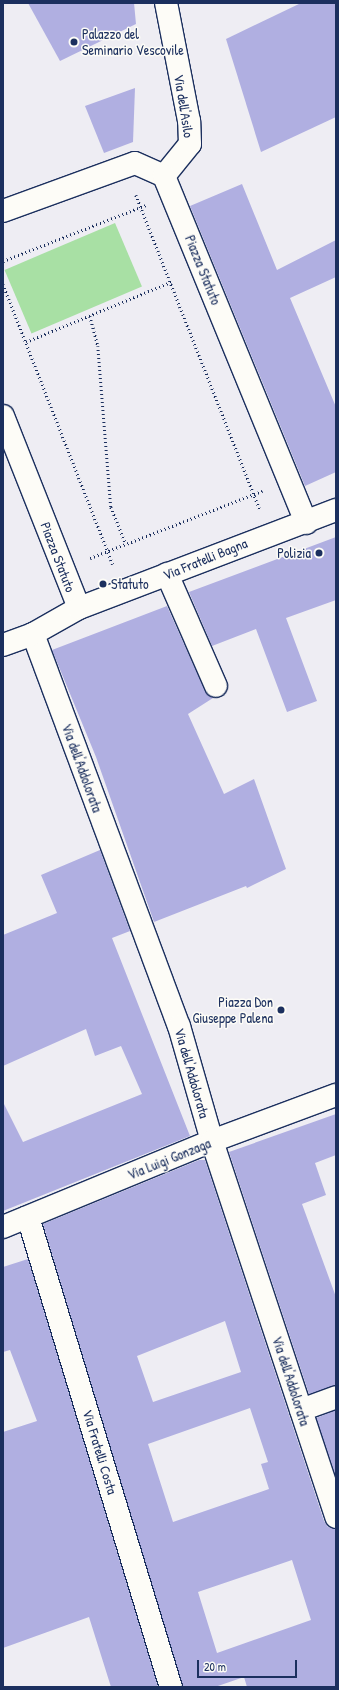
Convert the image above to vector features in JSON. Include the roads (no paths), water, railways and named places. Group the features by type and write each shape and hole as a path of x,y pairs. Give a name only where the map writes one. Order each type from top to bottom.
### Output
{"street":[{"name":"Via dell'Asilo","path":"166,3 189,122 190,144 168,186"},
{"path":"3,211 135,163 168,186"},
{"name":"Piazza Statuto","path":"168,186 306,523"},
{"name":"Piazza Statuto","path":"3,416 79,608"},
{"name":"Via Fratelli Bagna","path":"3,645 33,634 79,608 125,592 270,534 306,523 336,510"},
{"path":"167,574 216,686"},
{"name":"Via dell'Addolorata","path":"33,634 179,1026 212,1141 336,1517"},
{"name":"Via Luigi Gonzaga","path":"3,1227 212,1141 336,1095"},
{"name":"Via Fratelli Costa","path":"28,1217 171,1687"},
{"path":"301,1410 336,1397"}],"place":[{"name":"Palazzo del Seminario Vescovile","path":"74,42"},
{"name":"Polizia","path":"319,553"},
{"name":"Statuto","path":"103,584"},
{"name":"Piazza Don Giuseppe Palena","path":"281,1010"}]}
